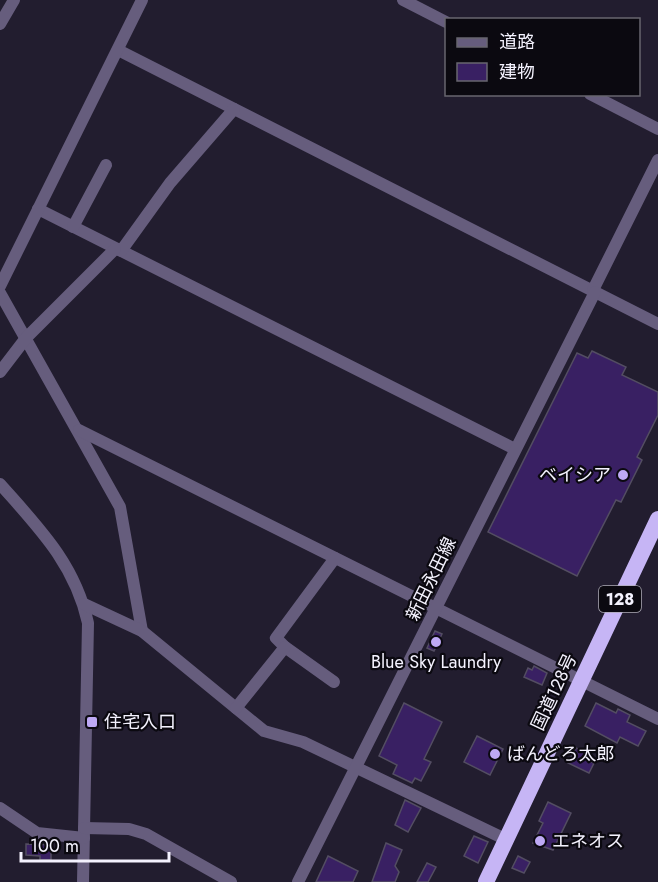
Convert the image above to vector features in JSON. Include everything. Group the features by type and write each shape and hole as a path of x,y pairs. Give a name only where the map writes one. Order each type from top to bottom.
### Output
{"highway":[{"name":"国道128号","path":"486,882 657,522"}],"street":[{"path":"0,24 14,0"},
{"path":"0,285 142,0"},
{"path":"403,0 445,21"},
{"path":"118,50 658,324"},
{"path":"594,96 658,129"},
{"path":"0,372 26,338 118,250 170,183 234,109"},
{"name":"新田永田線","path":"298,882 437,608 658,160"},
{"path":"72,226 106,165"},
{"path":"38,209 515,449"},
{"path":"2,301 79,430 120,507 142,631"},
{"path":"79,430 658,719"},
{"path":"0,483 55,546 84,604 88,623 83,882"},
{"path":"334,682 276,638 335,558"},
{"path":"84,604 142,631 264,731 303,742 507,840"},
{"path":"236,708 258,684 285,647"},
{"path":"0,808 37,833 84,833 129,829 146,834 165,842 209,872 231,882"}],"building":[{"path":"592,351 626,367 622,375 658,392 658,415 637,457 642,460 621,502 616,500 577,576 488,532 577,353 588,358"},
{"path":"435,631 442,634 434,651 427,648"},
{"path":"534,666 547,673 542,685 524,677 528,668 532,670"},
{"path":"404,703 442,722 424,759 431,762 421,781 415,778 412,783 393,774 397,765 379,756"},
{"path":"596,703 616,713 618,709 630,715 627,722 646,731 638,746 620,737 617,743 585,726"},
{"path":"477,736 503,749 490,775 464,762"},
{"path":"576,748 588,754 585,759 594,763 589,773 568,763"},
{"path":"405,800 421,808 408,832 395,825"},
{"path":"548,802 571,813 553,850 533,843 543,823 539,821"},
{"path":"474,836 488,842 478,863 464,856"},
{"path":"386,843 402,850 395,866 399,872 395,882 372,882"},
{"path":"26,844 51,845 51,860 40,860 40,856 26,855"},
{"path":"328,856 358,871 353,882 316,882"},
{"path":"518,856 530,862 524,873 512,868"},
{"path":"427,863 436,867 428,882 417,882"}],"place":[{"name":"ベイシア","path":"623,475"},
{"name":"Blue Sky Laundry","path":"436,642"},
{"name":"住宅入口","path":"92,722"},
{"name":"ばんどろ太郎","path":"495,754"},
{"name":"エネオス","path":"540,841"}]}
